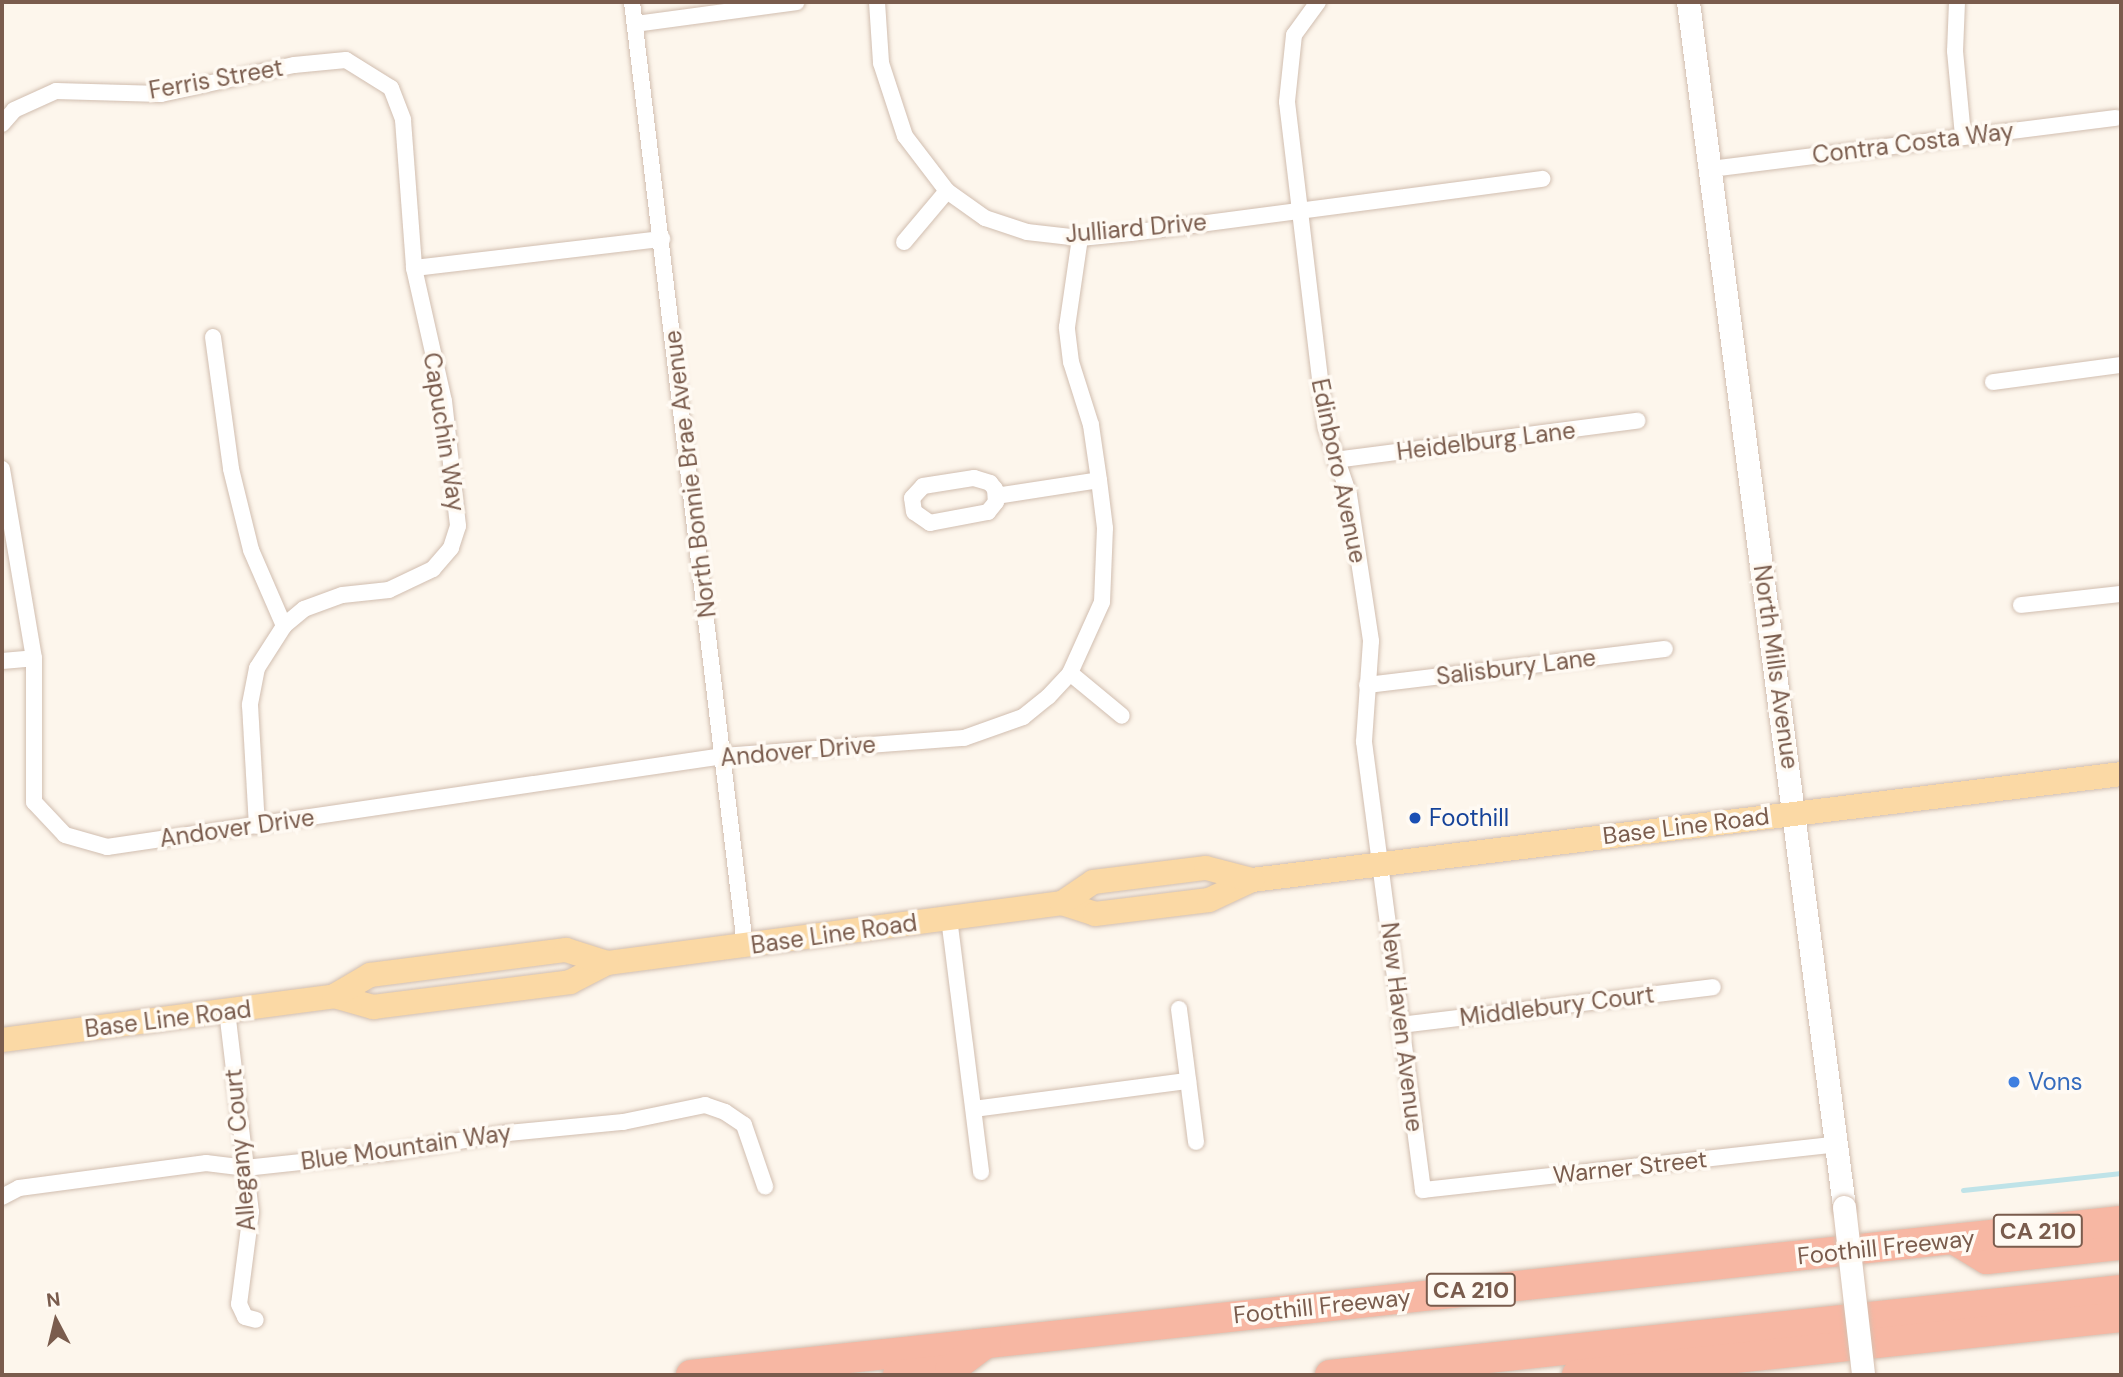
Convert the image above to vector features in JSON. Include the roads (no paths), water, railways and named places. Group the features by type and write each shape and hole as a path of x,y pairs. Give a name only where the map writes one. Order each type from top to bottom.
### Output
{"highway":[{"name":"Foothill Freeway","path":"691,1375 2121,1221"},
{"path":"1955,1240 1987,1259 2121,1245"},
{"path":"1330,1375 2121,1290"},
{"path":"1577,1375 2121,1317"},
{"path":"898,1375 950,1370 986,1343"}],"main road":[{"name":"North Mills Avenue","path":"1688,2 1796,812 1863,1375"},
{"name":"Base Line Road","path":"2,1040 334,996 370,975 566,950 607,963 1062,903 1095,915 1209,900 1252,880 2121,774"}],"street":[{"name":"North Bonnie Brae Avenue","path":"632,2 745,946"},
{"path":"635,24 797,2"},
{"name":"Julliard Drive","path":"877,2 881,63 905,136 947,191 985,218 1027,232 1080,238 1297,208 1542,179"},
{"name":"Edinboro Avenue","path":"1318,2 1293,35 1287,102 1297,208 1326,428 1349,495 1371,641 1364,742 1381,863"},
{"path":"1957,2 1955,51 1963,136"},
{"name":"Ferris Street","path":"2,124 14,110 56,91 161,94 294,65 346,60 391,88"},
{"name":"Capuchin Way","path":"257,826 250,705 257,668 284,626 304,609 330,600 389,590 433,569 451,548 458,526 444,401 414,268 403,120 391,88"},
{"name":"Contra Costa Way","path":"1711,169 2116,118"},
{"path":"904,242 947,191"},
{"name":"Andover Drive","path":"34,658 34,802 65,835 107,847 723,756 964,738 1023,717 1070,673 1102,602 1106,551 1099,480 1091,425 1071,362 1067,327 1080,238"},
{"path":"414,268 662,239"},
{"path":"213,337 231,469 251,550 284,626"},
{"path":"1993,382 2121,365"},
{"name":"Heidelburg Lane","path":"1335,460 1637,421"},
{"path":"2,468 34,658 2,661"},
{"path":"982,479 990,483 996,496 993,509 981,516 930,523 919,518 912,506 916,490 930,483 982,479"},
{"path":"996,496 1099,480"},
{"path":"2021,605 2121,594"},
{"name":"Salisbury Lane","path":"1367,685 1665,649"},
{"path":"1070,673 1122,716"},
{"name":"New Haven Avenue","path":"1381,863 1423,1190"},
{"path":"948,918 981,1172"},
{"name":"Middlebury Court","path":"1400,1025 1713,987"},
{"path":"1179,1009 1196,1142"},
{"name":"Allegany Court","path":"227,1012 251,1212 240,1304 245,1317 256,1320"},
{"path":"974,1109 1188,1081"},
{"name":"Blue Mountain Way","path":"2,1197 19,1188 205,1163 245,1168 624,1122 705,1105 725,1112 744,1125 765,1185"},
{"name":"Warner Street","path":"1423,1190 1837,1144"}],"waterway":[{"path":"1963,1190 2121,1173"}],"place":[{"name":"Foothill","path":"1415,818"},
{"name":"Vons","path":"2014,1082"}]}
